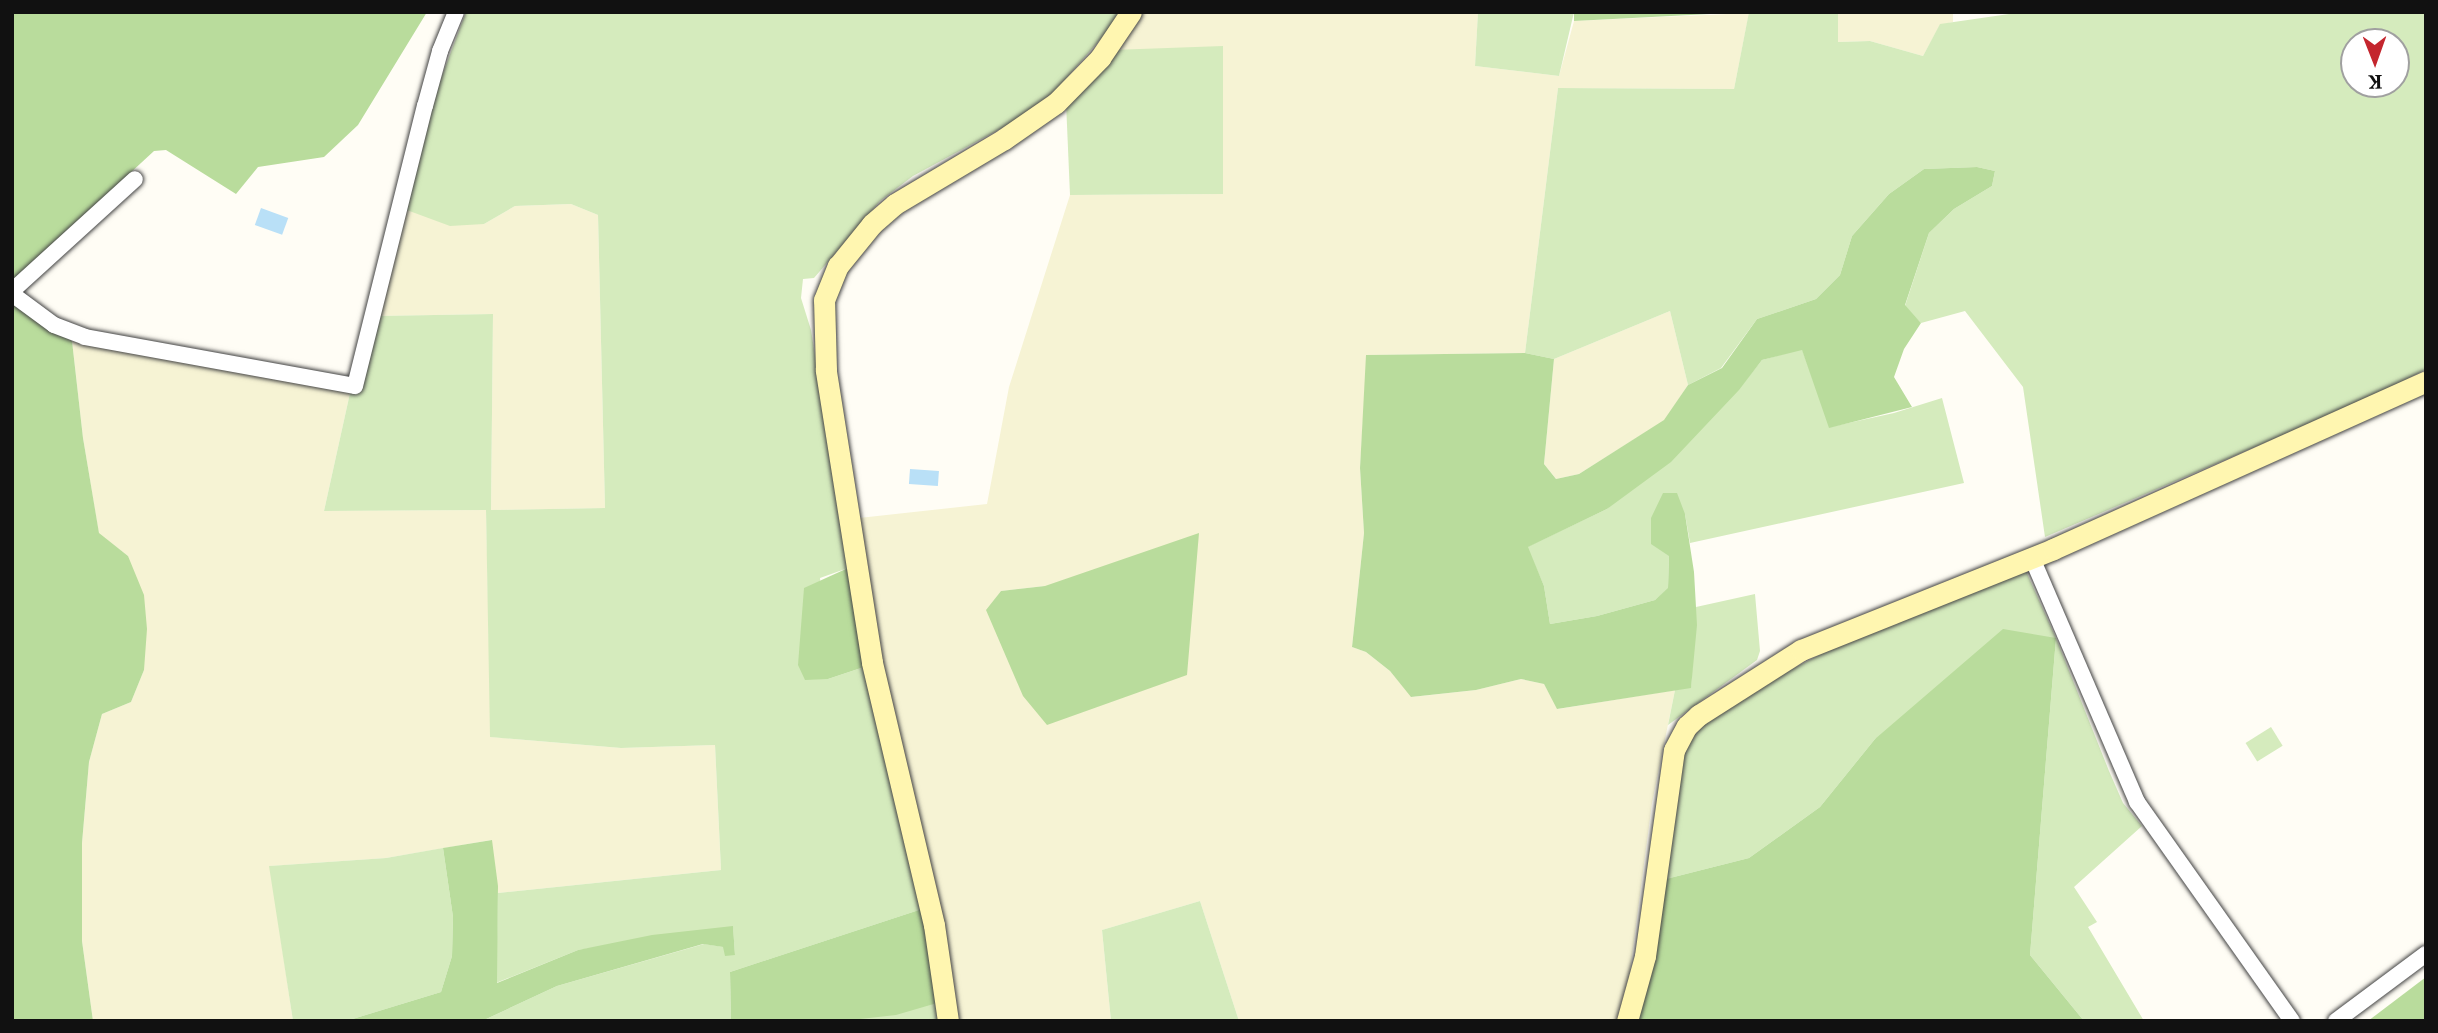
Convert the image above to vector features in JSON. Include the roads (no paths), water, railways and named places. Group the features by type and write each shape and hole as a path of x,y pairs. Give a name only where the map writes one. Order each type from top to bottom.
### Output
{"street":[{"path":"135,178 12,293 54,325 85,337 355,386 428,95 456,12"},
{"path":"948,1021 934,925 873,670 827,370 824,300 838,266 872,224 895,204 1012,134 1056,103 1100,58 1131,12"},
{"path":"1627,1021 1645,956 1674,750 1687,726 1714,704 1801,650 2032,558 2426,381"},
{"path":"2032,558 2137,802 2292,1021"},
{"path":"2336,1021 2426,954"}],"water":[{"path":"261,208 288,218 282,235 255,225"},
{"path":"910,469 939,471 938,486 909,484"}]}
